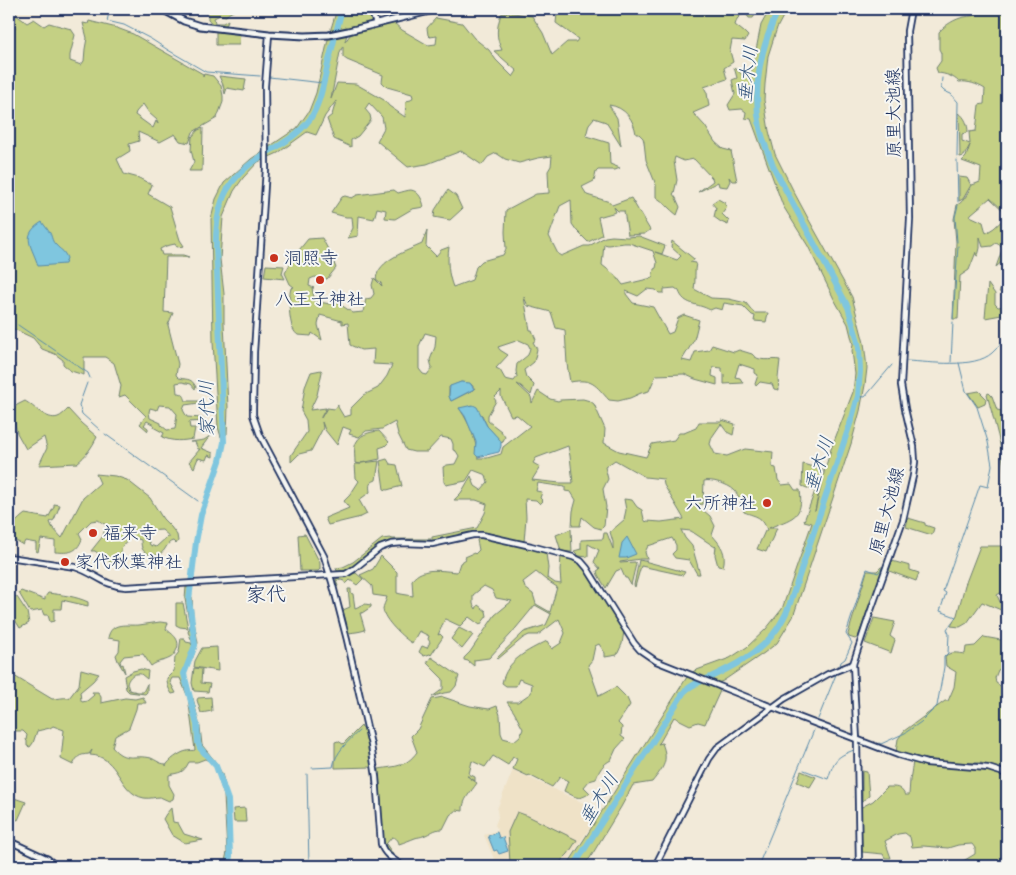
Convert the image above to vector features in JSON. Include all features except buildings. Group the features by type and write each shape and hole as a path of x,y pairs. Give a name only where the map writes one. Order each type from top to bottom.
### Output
{"main road":[{"path":"162,9 184,21 200,26 306,36 339,33 438,9"}],"street":[{"path":"371,9 376,24"},
{"name":"原里大池線","path":"858,866 857,740 853,664 903,520 910,496 915,466 914,447 901,385 910,219 907,31 911,9"},
{"path":"269,34 265,86 265,185 254,352 254,415 260,436 324,556 348,640 371,745 376,777 380,841 386,854 403,866"},
{"path":"9,557 76,567 110,584 119,586 346,574 380,548 391,544 432,544 473,535 490,537 559,553 581,561 640,650 656,661 857,740 914,760 926,763 988,768 1007,774"},
{"path":"654,866 712,754 772,707 806,686 853,664"},
{"path":"9,840 48,859 56,866"}],"shaded area":[{"path":"513,770 590,806 599,814 569,859 560,866 497,866 484,835 498,830 495,825 498,817 497,809"}],"green space":[{"path":"9,9 19,9 15,14 27,23 34,19 44,26 49,23 71,29 75,35 70,61 81,65 84,61 87,38 83,23 88,24 89,21 117,28 133,34 203,74 203,77 204,74 213,76 221,86 223,102 217,118 193,132 189,143 180,141 175,134 160,142 138,132 139,141 129,144 130,151 117,159 124,174 139,178 152,185 148,194 170,207 180,240 184,246 177,247 175,244 166,246 160,249 162,255 183,255 189,257 166,257 164,312 173,313 168,325 178,364 176,375 179,378 191,381 196,387 195,389 191,384 182,382 176,383 177,393 182,394 186,401 199,401 199,403 185,405 183,410 187,417 202,418 204,421 189,422 190,428 195,428 193,439 178,441 166,439 162,437 164,433 153,427 154,425 147,421 144,425 148,428 148,431 140,424 146,416 125,395 119,397 121,386 114,363 105,357 84,357 84,375 71,371 63,364 63,360 55,354 42,349 33,338 14,329 9,330 9,26 16,28 9,18","holes":["143,104 157,120 158,124 156,121 153,128 135,115","159,405 170,406 177,414 175,429 167,430 161,423 150,418 150,408 157,410"]},
{"path":"208,9 237,9 226,16 220,15 214,18 215,23 223,23 228,20 227,24 223,27 213,25 208,19"},
{"path":"337,9 368,9 372,22 348,30 345,42 350,35 379,24 394,23 402,30 428,45 436,44 437,36 430,37 427,28 436,18 462,23 474,38 489,50 513,77 517,71 494,51 502,50 498,41 498,28 501,14 508,12 532,16 543,33 552,55 567,42 576,42 578,39 556,23 557,14 561,9 710,9 721,11 726,9 741,11 744,9 756,9 753,18 749,18 746,14 741,15 737,19 735,25 748,36 745,41 732,40 730,51 733,62 724,68 727,79 704,87 709,106 693,113 705,126 715,142 723,149 731,151 737,181 732,181 729,177 730,181 727,187 719,186 718,182 698,192 713,181 712,178 694,159 684,161 675,157 677,180 673,194 680,207 677,215 656,197 656,185 646,160 643,138 636,134 631,119 624,111 609,105 617,118 621,146 606,122 594,118 589,124 586,136 609,143 610,164 620,168 615,170 598,170 594,181 582,187 587,195 610,202 612,205 631,198 650,230 644,234 628,235 624,211 618,211 614,207 616,212 598,217 602,235 588,242 572,224 571,200 560,206 549,236 558,254 561,256 584,246 589,246 605,237 639,236 665,246 662,254 655,252 677,260 681,256 671,247 672,241 694,259 690,262 696,263 694,289 711,298 729,299 746,303 754,313 768,313 766,322 754,321 755,316 743,306 724,303 722,310 715,308 710,310 692,304 684,299 675,288 664,289 664,293 647,289 638,296 626,291 626,294 633,303 653,307 668,334 673,332 678,318 684,315 699,320 694,340 682,360 691,362 695,352 709,350 712,345 734,352 739,350 761,359 780,360 779,390 774,389 772,384 760,382 756,386 758,375 755,373 755,369 739,364 735,377 740,378 743,383 724,384 722,368 713,367 712,376 717,378 717,385 684,374 656,375 649,391 618,401 609,400 589,382 570,382 565,330 556,328 551,312 528,306 524,297 530,330 532,330 536,340 533,342 537,349 534,362 524,370 526,377 534,385 531,395 517,384 531,397 532,403 538,391 550,399 558,401 583,399 590,401 594,404 605,429 604,443 619,451 646,457 652,444 674,440 679,433 696,428 699,422 722,422 722,420 735,424 733,435 727,432 721,424 712,437 710,444 715,454 727,456 745,449 773,452 772,467 776,468 778,480 782,485 791,484 795,490 800,490 801,500 798,512 790,519 769,528 777,528 766,552 757,549 767,530 761,519 744,512 737,495 731,488 715,481 704,481 703,504 697,505 710,516 715,526 712,535 722,550 724,558 723,567 718,566 715,555 716,546 691,531 681,530 692,546 700,574 697,574 689,560 675,558 672,554 676,550 676,545 672,538 648,546 645,552 647,559 620,562 635,562 636,564 631,585 621,569 616,571 606,588 598,575 597,571 600,569 594,562 599,550 588,544 588,557 579,556 574,551 581,549 581,540 603,539 604,533 607,533 613,549 610,532 625,519 624,499 632,500 642,510 646,522 684,519 664,485 663,479 645,477 615,460 605,467 608,479 603,489 606,507 604,526 601,529 594,527 582,517 580,526 572,526 576,500 571,492 565,491 565,487 538,483 536,491 542,492 540,498 543,501 540,504 536,500 525,499 524,542 478,532 432,541 432,537 477,528 485,513 487,504 476,500 454,500 461,493 471,476 475,486 481,490 488,482 486,475 473,470 466,481 446,485 444,482 443,467 455,464 459,456 453,450 451,439 441,437 427,452 406,450 398,434 395,422 382,429 366,431 359,437 349,434 351,430 343,427 337,445 325,430 322,422 323,428 311,451 299,454 291,462 291,455 307,432 306,420 301,411 305,387 311,372 321,370 322,372 317,395 310,410 326,408 321,418 327,408 335,409 338,405 344,417 351,415 351,408 364,395 378,388 392,365 373,364 374,349 361,350 350,345 348,323 342,324 342,321 320,315 318,325 322,340 312,333 311,336 298,335 294,332 289,303 291,288 294,287 290,284 285,273 295,255 308,239 322,238 336,268 327,279 315,277 310,279 309,286 314,288 312,288 315,302 329,304 335,301 353,313 363,312 366,299 371,298 374,294 372,285 374,278 382,286 376,279 382,266 401,253 422,244 427,230 426,246 436,256 441,250 449,247 448,267 453,287 472,280 476,267 482,261 503,255 506,249 506,210 536,194 549,193 548,171 551,166 552,156 519,163 505,159 496,153 488,157 482,165 461,151 427,164 408,167 377,141 384,128 382,117 369,103 365,109 370,115 371,120 358,136 351,140 351,147 334,139 327,119 332,115 336,101 325,116 316,135 307,132 278,153 258,162 234,191 223,217 220,259 224,294 228,407 227,434 221,437 218,427 213,342 211,219 216,199 224,183 251,159 297,128 309,111 316,93","holes":["343,46 343,57 347,60 383,75 382,82 387,87 412,94 411,100 406,101 405,117 389,106 384,100 356,84 337,83 331,99 340,52","629,243 653,251 657,263 652,278 623,285 616,276 602,265 604,244","425,333 436,336 435,347 430,360 432,368 427,375 423,374 419,369 419,346","519,340 528,344 530,348 528,355 517,364 517,377 514,381 505,379 500,370 496,368 508,355 498,347","461,382 471,384 475,389 451,401 449,387","501,391 501,396 511,416 517,415 530,426 503,447 501,454 487,458 478,458 472,433 459,408 482,415 487,426 502,443 505,437 501,431 488,421 488,415 496,401 494,398","568,446 573,483 532,480 540,467 533,463 536,458"]},
{"path":"770,9 787,9 777,28 768,56 764,100 769,131 775,154 795,194 852,297 864,343 867,368 860,411 851,444 793,617 777,643 723,681 712,685 720,691 705,724 698,722 690,725 674,717 658,744 662,743 665,759 656,777 652,782 633,785 590,858 582,866 563,866 570,861 687,677 694,671 730,658 747,647 766,629 782,609 812,523 804,521 815,491 802,486 803,464 823,470 815,511 831,449 853,392 855,374 853,344 848,324 808,246 783,206 751,119 745,118 746,112 742,109 730,110 728,105 735,94 732,80 737,78 734,67 745,77 752,70 761,25"},
{"path":"980,9 1007,9 1007,214 990,198 970,216 983,222 986,233 1007,216 1007,280 1005,259 996,267 1003,247 996,243 992,246 983,247 980,237 978,256 976,252 969,270 960,276 958,319 953,319 956,242 954,219 957,205 964,199 972,185 980,182 981,168 962,161 966,157 970,145 964,156 960,157 959,113 967,124 968,129 968,132 962,134 962,141 970,144 969,132 976,131 979,105 984,104 985,89 972,83 959,82 954,78 938,73 936,68 941,61 939,32 954,21 980,13"},
{"path":"216,30 240,32 239,45 216,45"},
{"path":"219,76 246,79 244,91 227,88 225,94"},
{"path":"203,128 202,171 189,171 194,162 191,150 192,137 198,130"},
{"path":"959,177 967,178 971,185 963,199 959,201"},
{"path":"394,190 398,193 410,190 416,192 424,207 412,209 395,219 385,218 386,210 377,208 374,219 359,216 358,236 348,238 353,228 352,217 331,213 342,197 352,198 357,195"},
{"path":"448,190 456,196 462,209 450,220 434,217 435,210"},
{"path":"718,199 725,203 727,207 722,214 729,221 728,225 714,217 716,208 712,203"},
{"path":"266,265 284,266 282,273 285,279 264,277"},
{"path":"1007,280 1007,292 999,292"},
{"path":"988,284 995,294 995,304 998,307 1007,306 1007,314 985,318"},
{"path":"979,391 986,398 985,404 978,407 968,393"},
{"path":"989,393 997,410 1002,411 1007,420 1007,474 1005,477 1000,446 987,394"},
{"path":"25,401 49,417 54,418 62,415 68,409 97,437 91,448 77,463 39,465 47,448 44,437 26,449 17,433 11,412 17,405"},
{"path":"379,431 389,442 379,448 380,459 361,463 379,461 376,480 370,484 370,492 359,500 367,514 328,525 325,518 349,508 344,501 359,481 356,478 355,464 361,464 355,463 357,442 365,434"},
{"path":"210,436 201,448 213,453 213,457 208,455 206,460 198,458 194,468 189,462 200,449 198,449 195,442 190,442 204,440"},
{"path":"387,459 390,464 397,465 402,486 387,490 384,489 380,461"},
{"path":"96,474 115,476 127,480 150,498 163,519 177,535 178,541 176,544 173,541 170,542 162,553 152,555 143,550 141,540 131,537 121,548 122,565 110,562 95,551 91,551 103,536 106,525 98,520 91,521 79,533 82,539 80,544 75,550 68,552 55,552 55,541 41,539 38,552 36,551 36,543 25,541 23,545 9,539 10,531 25,514 48,518 54,504 60,505 54,520 50,522 62,538 83,498 100,483","holes":["162,530 170,537 167,537 156,547 150,545 146,531"]},
{"path":"908,518 934,528 932,535 906,527"},
{"path":"571,529 572,552 561,551 556,535"},
{"path":"305,534 320,563 318,571 300,571 298,535"},
{"path":"481,537 546,553 547,579 555,583 561,584 561,556 580,563 624,631 622,644 617,655 605,657 605,653 599,644 595,646 592,660 588,665 599,696 616,687 627,698 630,705 618,723 622,727 621,736 625,739 616,749 611,760 598,773 596,779 589,781 584,787 590,793 580,797 564,791 568,781 560,777 552,787 513,769 517,759 513,757 508,765 493,756 485,767 472,761 469,774 475,777 475,781 467,776 477,783 465,800 463,811 456,810 450,815 443,829 435,830 399,844 397,839 392,837 386,844 393,854 391,855 383,846 379,769 405,763 417,752 411,736 418,729 432,699 443,697 470,706 489,709 497,706 503,738 514,741 520,736 523,729 507,702 518,702 531,693 532,684 519,679 516,686 506,686 502,683 508,668 519,657 547,641 552,649 561,643 565,633 559,619 538,635 529,635 523,638 498,659 524,632 546,625 551,614 535,605 489,658 474,660 474,666 464,660 464,658 495,615 512,601 496,598 492,590 484,586 473,595 473,604 476,609 478,605 486,611 487,616 480,625 469,617 460,626 445,619 438,635 440,634 443,637 431,655 424,656 419,652 422,646 427,648 430,642 429,636 419,631 412,643 404,637 386,618 383,608 387,597 373,595 372,586 360,575 373,569 381,556 397,572 397,593 413,596 412,580 416,576 433,570 457,572 460,563 466,559 465,557 475,554 479,550 477,540","holes":["536,572 557,587 550,612 536,604 533,594 525,588 523,582"]},
{"path":"382,539 431,539 430,541 384,543 348,570 337,571 336,568 353,562"},
{"path":"980,546 1007,546 1007,589 997,595 1000,602 1007,604 1007,614 982,602 967,623 960,627 951,626 957,615 965,585"},
{"path":"639,560 685,572 683,575 641,566 635,587"},
{"path":"892,561 910,566 910,570 919,573 916,581 889,571"},
{"path":"884,567 858,637 855,639 849,637 848,634 867,571 877,571"},
{"path":"356,573 363,579 357,585 350,580 346,584 341,580 336,581 336,579"},
{"path":"186,587 188,587 189,595 192,597 198,643 185,673 191,694 187,695 180,678 172,678 170,682 176,693 172,694 167,678 174,671 175,657 179,652 181,638 184,638 186,642 192,645 188,632 190,626 185,599"},
{"path":"348,589 351,589 353,594 355,608 365,604 371,605 371,607 360,613 365,630 359,632 349,633 343,610 350,607"},
{"path":"21,591 45,600 48,593 73,597 88,602 88,606 62,600 61,609 54,609 54,621 50,622 48,615 44,615 42,610 30,612 19,593"},
{"path":"13,596 17,597 27,612 29,623 20,628 15,620 9,624 9,599"},
{"path":"176,603 183,603 188,628 176,625"},
{"path":"874,618 895,622 890,636 895,640 891,653 865,643"},
{"path":"168,623 166,629 178,642 174,654 170,658 151,666 143,654 124,656 120,661 121,665 123,664 125,673 118,661 116,655 119,651 120,640 108,638 112,629 120,626"},
{"path":"459,628 473,635 462,649 451,639"},
{"path":"984,637 1006,641 1007,637 1007,668 998,670 995,678 996,683 1002,687 1007,684 1007,771 981,763 931,760 896,752 898,739 904,731 945,701 948,701 954,687 956,672 946,666 945,657 951,653 965,654 966,647 975,646"},
{"path":"217,647 218,671 194,667 202,648"},
{"path":"431,657 459,676 456,686 451,692 432,697 443,689 443,679 427,663"},
{"path":"194,668 202,669 201,683 210,684 208,692 194,691 192,683"},
{"path":"81,669 99,674 80,692 82,702 87,701 94,695 92,692 98,692 101,697 101,703 125,698 135,699 143,697 146,703 137,703 129,728 115,736 112,747 121,755 151,758 166,764 166,766 181,753 195,750 188,697 193,698 202,745 216,762 222,774 230,803 230,866 224,866 227,852 224,796 215,768 211,762 205,759 189,762 183,771 169,775 169,785 174,794 173,799 169,801 160,797 144,798 135,795 129,789 107,761 90,755 92,750 89,754 79,756 73,765 61,759 64,730 53,726 37,731 30,747 27,746 27,735 23,731 12,731 9,733 9,685 14,676 52,699 69,698 79,685"},
{"path":"141,669 148,671 147,679 141,674 136,674 127,683 129,690 138,692 143,692 147,684 147,692 145,694 129,692 126,689 124,676"},
{"path":"211,697 212,711 201,713 198,698"},
{"path":"361,726 365,729 373,767 335,768 335,742 338,741 343,744"},
{"path":"913,762 1005,775 1001,802 1007,805 1007,866 942,866 960,863 975,854 975,848 972,844 948,848 912,847 910,837 905,833 898,834 885,841 891,858 885,858 883,854 862,852 860,808 873,801 887,787 898,788 905,795 909,795"},
{"path":"801,771 816,777 810,787 797,782"},
{"path":"862,771 867,772 869,796 862,801"},
{"path":"14,798 26,802 18,820 9,817"},
{"path":"171,808 173,822 178,823 184,834 203,840 185,843 172,835 163,819"},
{"path":"245,808 246,822 234,822 233,809"},
{"path":"517,812 577,840 568,854 559,863 550,866 517,866 510,863 508,832"}],"water":[{"path":"42,222 54,242 66,255 65,264 38,266 29,237 35,227"},
{"path":"461,382 470,383 474,389 451,401 449,396 450,386"},
{"path":"473,405 477,407 487,426 501,441 499,452 478,457 475,454 476,442 465,416 459,408"},
{"path":"627,537 636,554 626,558 619,558 622,543"},
{"path":"497,832 499,838 503,837 508,851 499,854 497,850 494,851 488,836"}],"waterway":[{"path":"110,9 107,21 124,25 206,72 260,76"},
{"name":"家代川","path":"228,866 230,856 228,800 216,766 200,748 198,743 197,725 184,674 195,645 189,600 196,542 201,515 220,461 224,442 216,230 221,203 234,180 254,161 291,138 310,119 321,94 342,9"},
{"name":"垂木川","path":"574,866 684,692 694,684 725,670 754,653 777,629 786,614 858,396 859,348 848,307 774,168 760,128 757,98 760,67 767,37 779,9"},
{"path":"269,77 323,83"},
{"path":"942,78 941,88 951,94 958,102 957,157"},
{"path":"957,160 958,202"},
{"path":"957,242 955,217 958,205"},
{"path":"953,319 958,246"},
{"path":"951,362 953,322"},
{"path":"18,325 88,373 90,378"},
{"path":"907,361 939,363 974,361 992,353 1007,335"},
{"path":"879,743 881,744 905,733 921,722 937,706 944,657 948,653 949,634 947,629 956,617 940,611 946,593 943,591 980,485 988,487 992,465 988,442 977,407 966,391 959,363"},
{"path":"858,396 865,397 892,365"},
{"path":"87,383 79,405 82,414 100,430"},
{"path":"105,434 198,501"},
{"path":"839,668 852,643 846,634 867,569 878,573 883,567 890,549"},
{"path":"818,719 837,672"},
{"path":"758,866 814,730"},
{"path":"312,768 333,767 339,752 359,731"},
{"path":"804,770 828,779 836,760 854,750"},
{"path":"307,774 309,866"}],"place":[{"name":"洞照寺","path":"274,258"},
{"name":"八王子神社","path":"320,280"},
{"name":"六所神社","path":"767,503"},
{"name":"福来寺","path":"93,533"},
{"name":"家代秋葉神社","path":"65,562"}],"district":[{"name":"家代","path":"266,594"}]}
